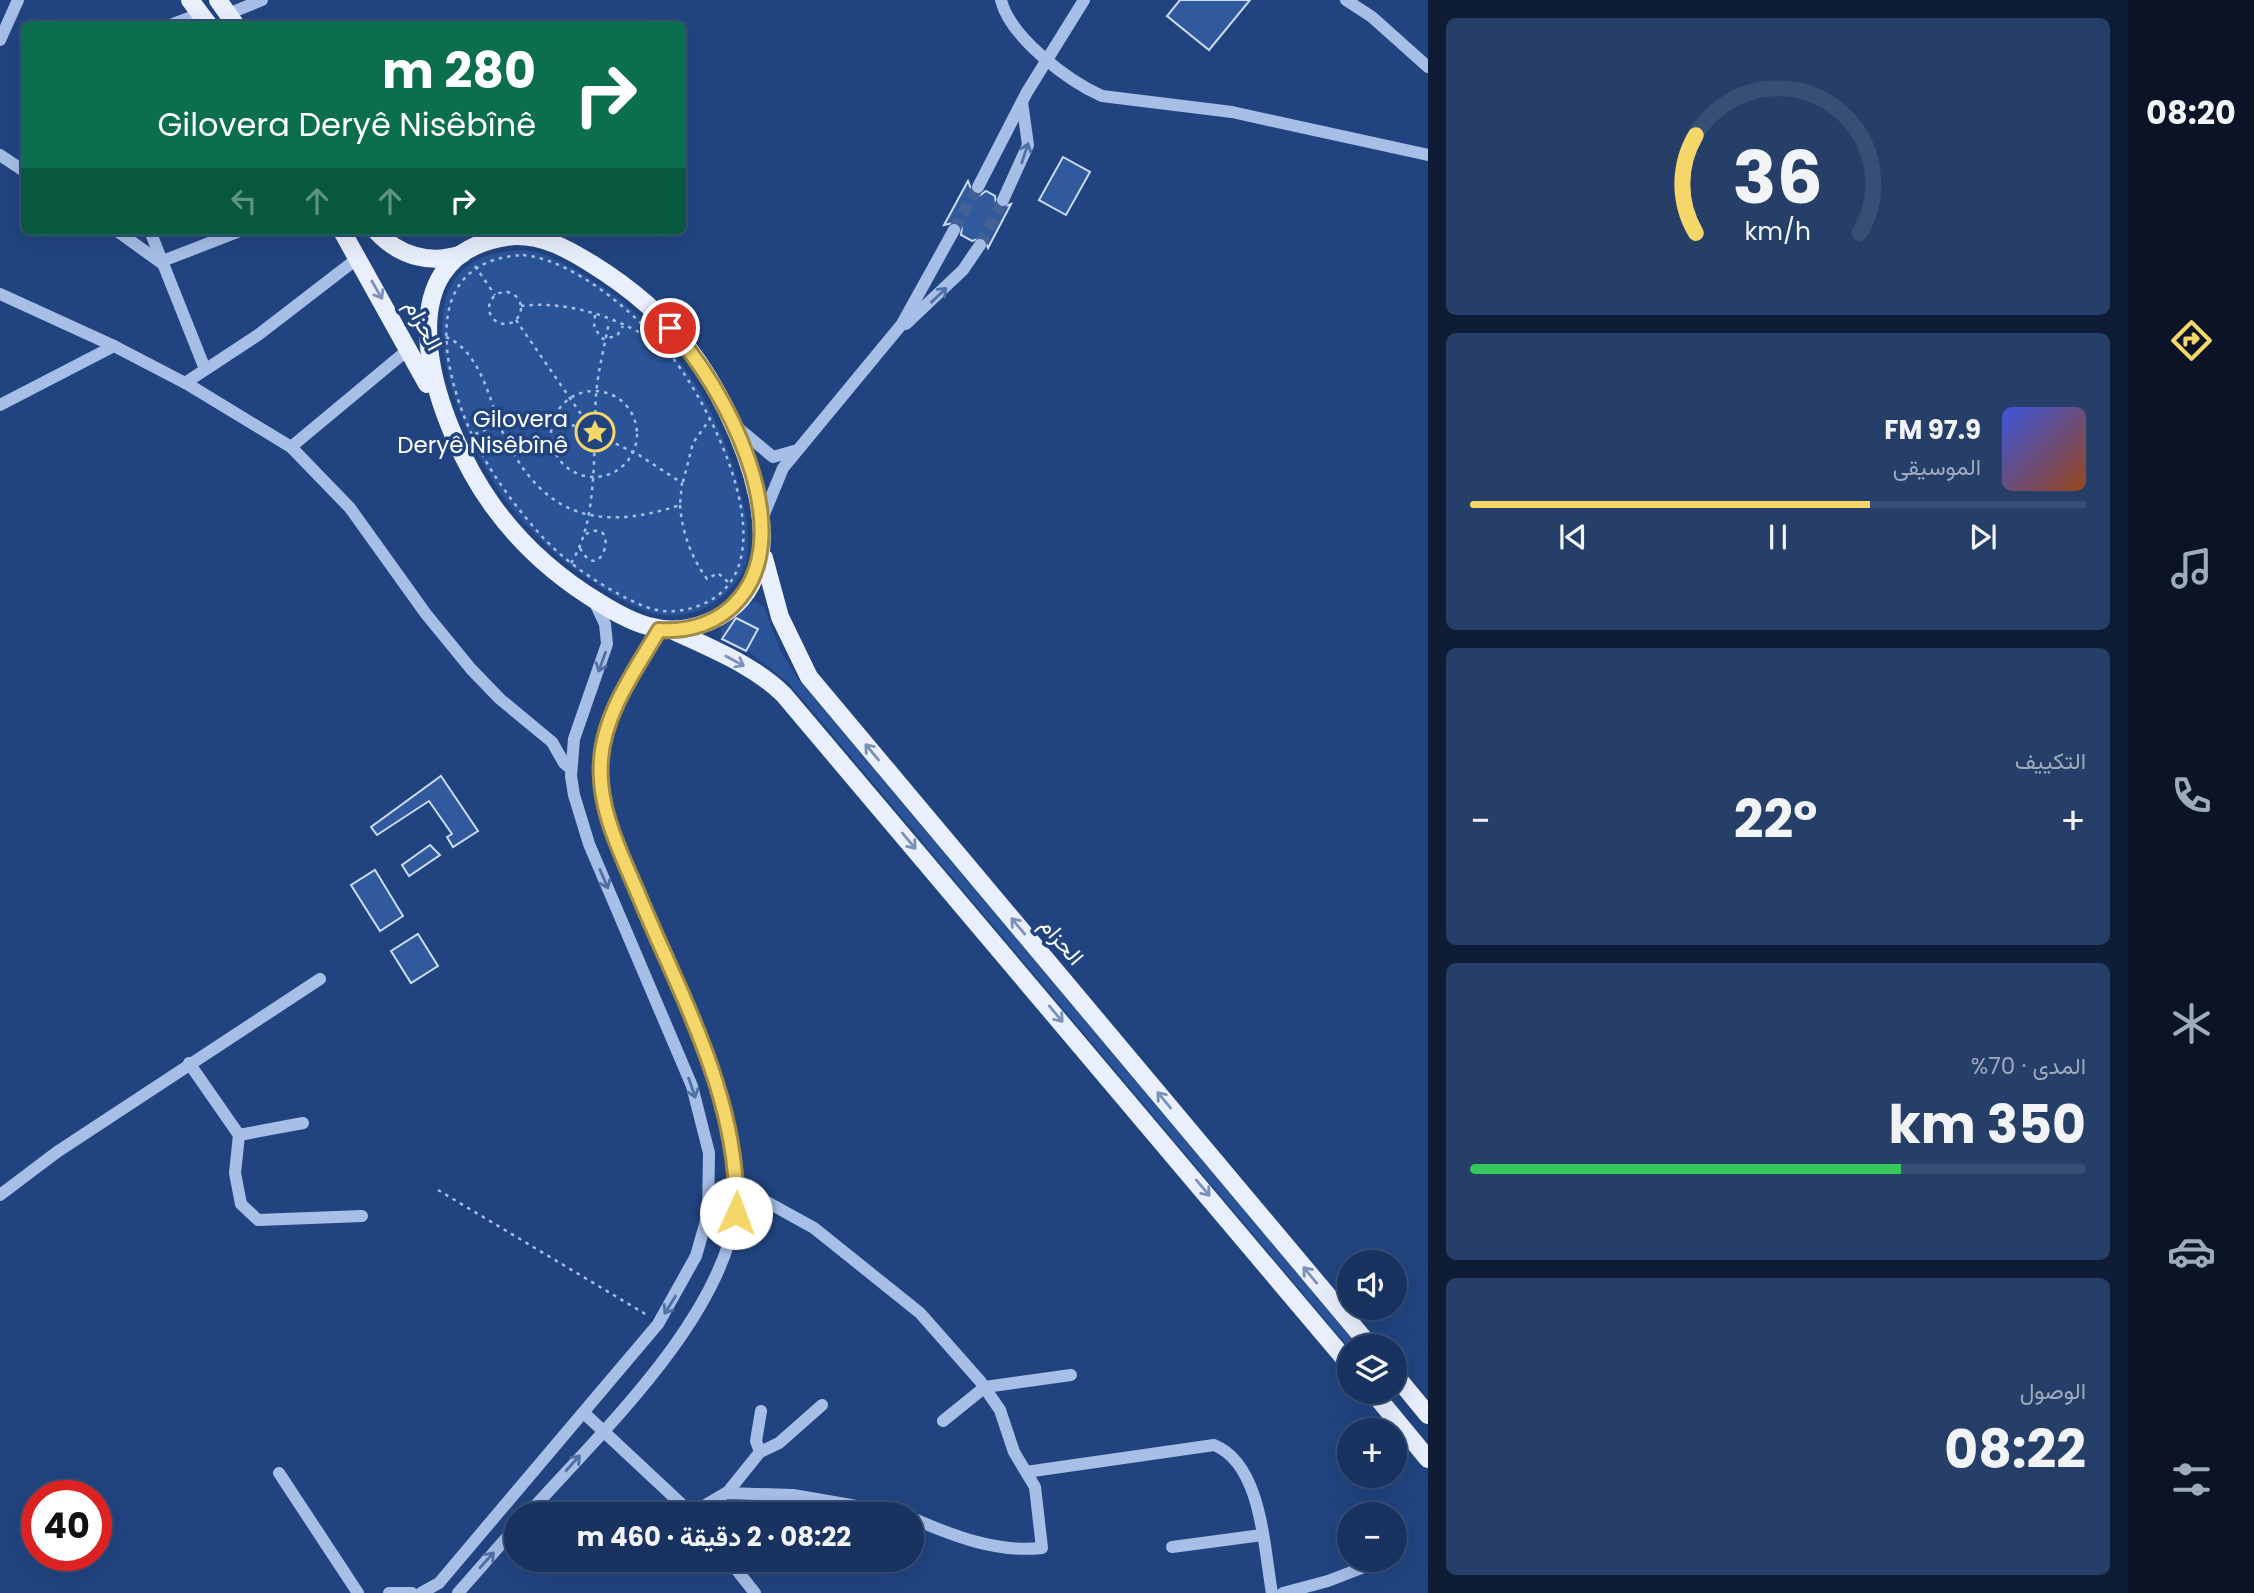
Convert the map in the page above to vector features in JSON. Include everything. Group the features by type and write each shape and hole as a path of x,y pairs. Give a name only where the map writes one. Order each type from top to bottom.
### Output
{"main road":[{"name":"الحزام","path":"344,235 410,348 458,446"},
{"path":"381,235 400,250 427,260 464,253 497,239 527,235"},
{"path":"537,235 616,279 648,305 701,366 732,423 748,462 761,522 762,544 754,578 735,605 716,619 666,630"},
{"path":"464,253 438,283 427,323 430,362 458,446 499,514 526,547 561,578 592,598 628,619 666,630 734,659 773,683 1337,1350"},
{"name":"الحزام","path":"762,544 773,599 809,677 1360,1334"},
{"path":"1407,1390 1428,1415"},
{"path":"1383,1404 1428,1459"}],"street":[{"path":"0,40 18,0"},
{"path":"227,13 262,0"},
{"path":"1001,0 1010,24 1025,41 1088,90 1102,96 1232,112 1428,155"},
{"path":"978,187 1022,101 1084,0"},
{"path":"1346,0 1372,17 1428,67"},
{"path":"180,21 199,13"},
{"path":"1003,200 1028,145 1022,101"},
{"path":"0,155 21,169"},
{"path":"761,522 775,481 794,451 890,338 916,301 954,230"},
{"path":"123,235 160,262"},
{"path":"150,235 205,369"},
{"path":"160,262 230,235"},
{"path":"890,338 946,288 980,245"},
{"path":"185,383 258,335 358,258"},
{"path":"0,295 114,346 185,383 292,447 350,508 426,614 471,669 500,699 552,742 564,763 571,769"},
{"path":"0,405 114,346"},
{"path":"292,447 410,348"},
{"path":"732,423 773,457 794,451"},
{"path":"421,1593 439,1583 585,1414 658,1324 687,1276 704,1235 710,1192 709,1153 692,1086 589,844 574,795 571,769 574,739 607,644 605,624 592,598"},
{"path":"539,1502 669,1352 703,1302 724,1253 736,1213 737,1172 729,1124 708,1061 611,828 600,781 604,737 617,704 666,630"},
{"path":"0,1195 57,1152 320,979"},
{"path":"189,1063 239,1135 235,1173 241,1204 258,1220 362,1216"},
{"path":"239,1135 303,1123"},
{"path":"736,1213 767,1202 814,1228 920,1312 985,1387 1000,1410 1014,1452 1035,1487 1042,1548 1018,1551 951,1535 924,1523"},
{"path":"943,1421 985,1387 1071,1375"},
{"path":"711,1502 727,1493 760,1452 779,1443 822,1405"},
{"path":"760,1452 756,1441 761,1411"},
{"path":"585,1414 680,1502"},
{"path":"1026,1472 1213,1445 1221,1448 1248,1478 1259,1511 1272,1593"},
{"path":"279,1473 358,1593"},
{"path":"727,1493 793,1495 834,1502"},
{"path":"1172,1547 1262,1535"},
{"path":"458,1593 504,1541"},
{"path":"739,1572 755,1593"},
{"path":"1283,1593 1351,1572"},
{"path":"389,1593 412,1593"}],"path":[{"path":"464,253 495,295"},
{"path":"523,254 554,263 612,299 665,350 686,376 710,419 730,467 744,535 741,563 729,583 715,597 696,607 657,611 626,597 571,562 540,534 513,503 473,435 458,397 446,337 446,315 454,292 476,267 501,257 523,254"},
{"path":"495,295 512,294 521,306"},
{"path":"495,295 489,305 491,316 505,325 516,320 521,306"},
{"path":"521,306 550,303 595,316 623,326 665,350"},
{"path":"595,316 594,328 599,336 606,339 617,336 623,326"},
{"path":"516,320 594,433"},
{"path":"561,578 583,536 593,478 597,391 609,321"},
{"path":"446,337 460,347 477,368 514,458 531,482 557,501 587,514 620,519 680,505"},
{"path":"597,391 616,396 631,411 638,432 634,452 620,470 593,478 579,475 557,456 552,443 554,418 570,398 597,391"},
{"path":"473,435 528,416 554,418 634,452 682,482"},
{"path":"710,419 693,443 682,482 680,505 687,540 701,570 707,579 718,573 729,583"},
{"path":"579,547 584,556 593,559 602,556 607,549 606,540 601,533 592,531 583,536"},
{"path":"438,1190 623,1299 658,1324"}],"shaded area":[{"path":"523,250 558,260 618,298 644,320 667,345 705,400 732,461 743,502 748,536 746,562 739,577 722,597 707,607 686,614 661,615 625,602 602,588 560,558 535,535 502,495 485,466 467,430 452,390 444,349 443,312 454,280 480,258"},
{"path":"756,602 764,607 780,650 798,679 1348,1334 1337,1334 788,682 748,651 721,638 721,629 748,604"}],"building":[{"path":"1180,0 1250,0 1209,50 1167,16"},
{"path":"1063,157 1090,172 1066,215 1039,200"},
{"path":"968,181 973,194 979,196 986,191 995,196 996,204 1000,208 1011,204 988,248 984,237 972,241 961,235 962,226 958,222 944,225"},
{"path":"736,618 758,629 746,651 722,639"},
{"path":"441,776 478,831 453,847 447,837 452,834 429,801 377,835 371,827"},
{"path":"430,845 440,855 409,876 402,865"},
{"path":"375,870 403,916 380,931 351,885"},
{"path":"418,934 438,966 411,983 391,951"}],"tunnel":[{"path":"954,230 978,187"},
{"path":"980,245 1003,200"}],"place":[{"name":"Gilovera Deryê Nisêbînê","path":"595,432"}],"route":[{"path":"670,328 687,347 719,394 739,436 757,500 761,522 761,556 759,568 748,589 727,612 702,625 687,629 659,630 617,704 604,737 600,781 611,828 708,1061 729,1124 737,1172 736,1213"}]}
